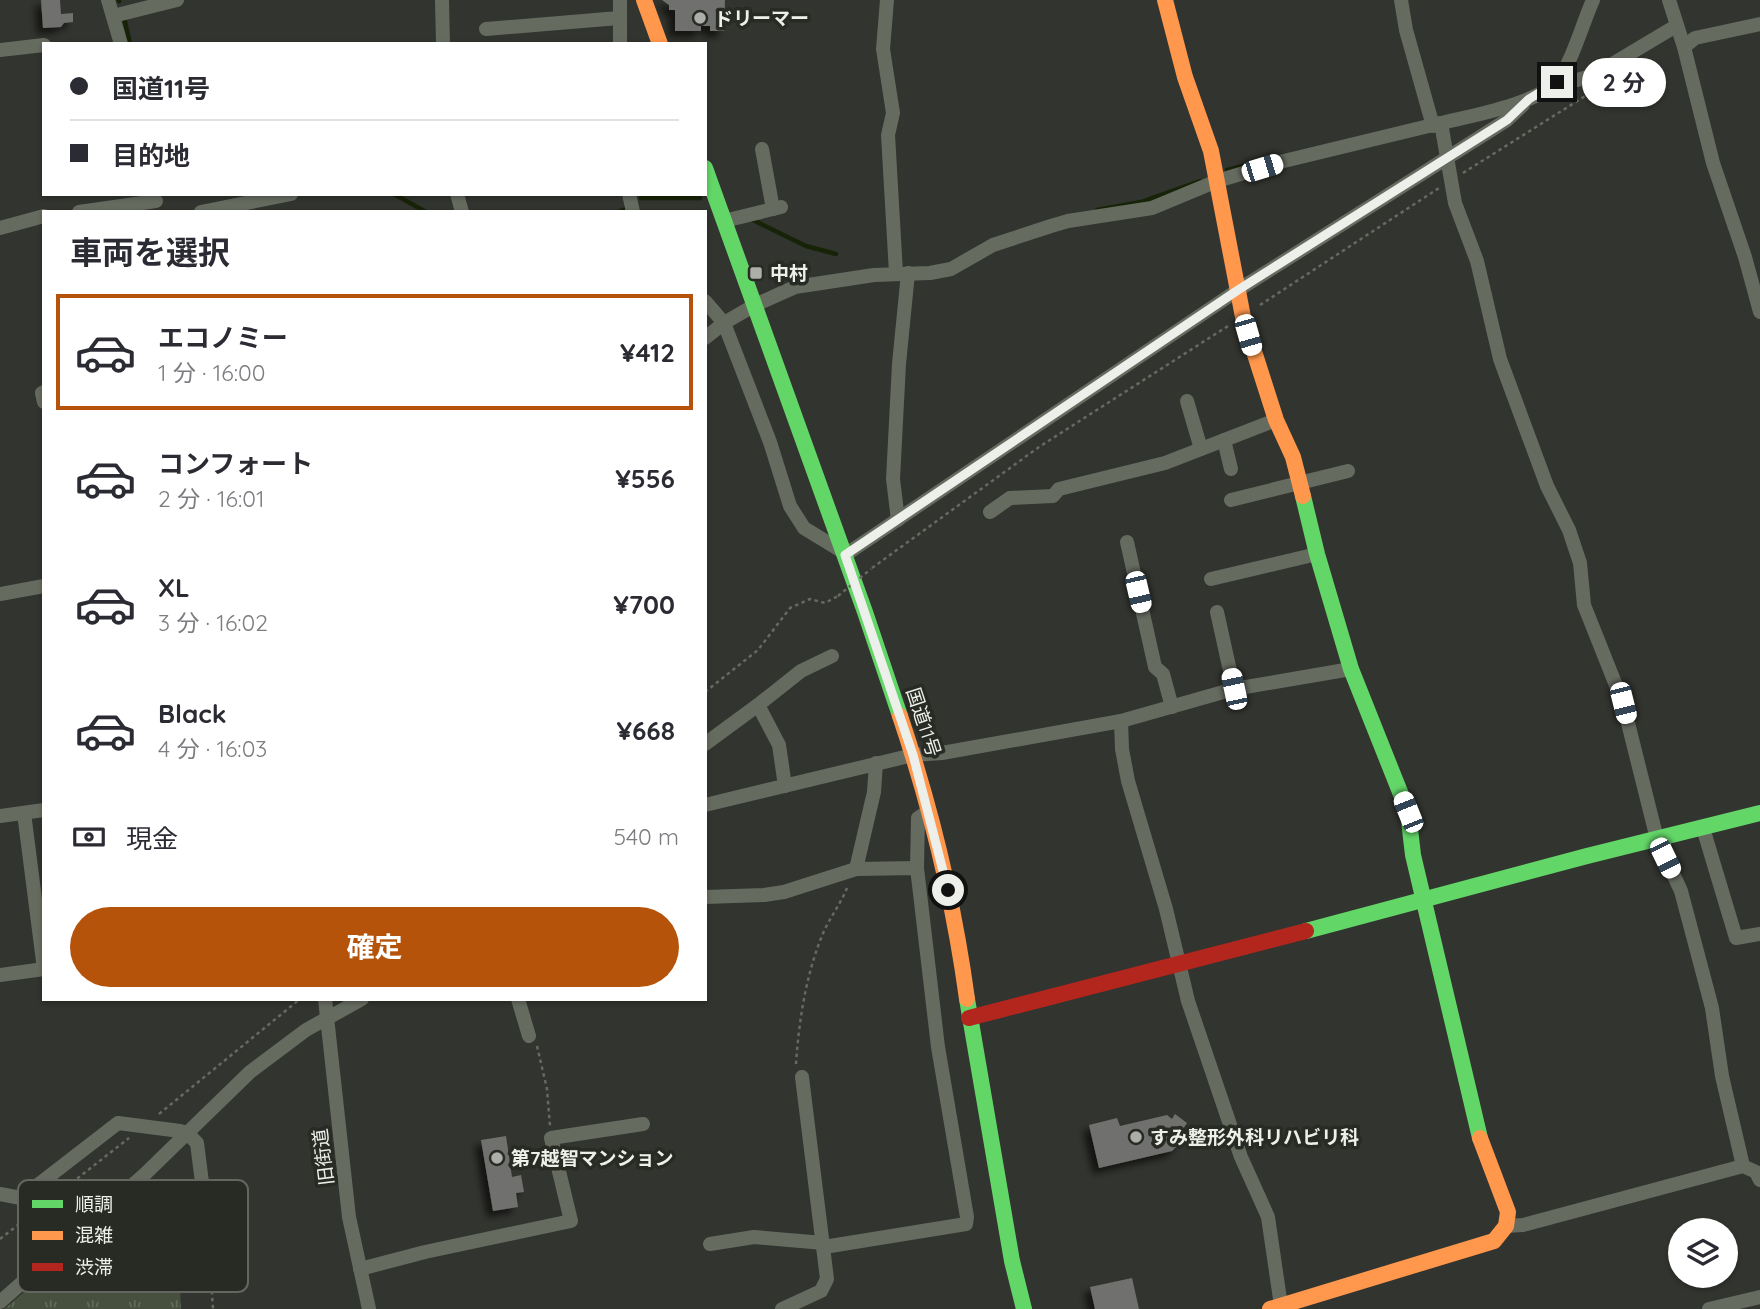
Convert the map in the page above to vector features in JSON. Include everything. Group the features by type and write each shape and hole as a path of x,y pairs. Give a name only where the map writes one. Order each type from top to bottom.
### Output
{"main road":[{"path":"644,0 659,42"},
{"path":"1165,0 1185,77 1211,151 1242,317 1276,420 1293,457 1317,554 1351,669 1408,812 1413,855 1476,1128 1508,1212 1506,1226 1494,1241 1276,1307"},
{"name":"国道11号","path":"707,171 738,218 755,305 913,755 959,940 969,1018 1012,1261 1024,1309"},
{"path":"969,1018 1760,813"}],"street":[{"path":"108,0 120,42"},
{"path":"113,16 177,0"},
{"path":"442,0 443,42"},
{"path":"620,0 620,42"},
{"path":"887,0 883,49 893,113 888,135 902,273 893,479 898,520"},
{"path":"1402,0 1406,30 1448,156 1455,203 1477,261 1500,359 1547,486 1569,530 1580,563 1584,606 1623,703 1657,839 1685,904 1712,1008 1722,1076 1743,1166"},
{"path":"1669,0 1684,47 1713,163 1745,257 1760,312"},
{"path":"1559,80 1589,2"},
{"path":"486,29 619,18"},
{"path":"1684,47 1695,38 1760,24"},
{"path":"707,302 724,323 770,442 790,506 804,528 844,553 898,520 1238,290 1507,120 1529,99 1559,80 1577,80 1594,75 1676,26"},
{"path":"0,50 42,46"},
{"path":"707,336 755,305 795,287 951,269 993,245 1068,221 1152,208 1217,181 1284,161 1503,108 1529,99"},
{"path":"738,218 777,208 762,149"},
{"path":"211,210 281,196"},
{"path":"94,210 156,202"},
{"path":"0,228 42,217"},
{"path":"1187,401 1201,449"},
{"path":"990,512 1010,498 1053,496 1059,489 1165,463 1276,420"},
{"path":"1224,440 1231,470"},
{"path":"1231,500 1348,471"},
{"path":"1127,542 1155,667 1163,674 1172,707"},
{"path":"1211,579 1317,554"},
{"path":"0,594 42,586"},
{"path":"1217,612 1234,689"},
{"path":"707,743 801,671 832,656"},
{"path":"707,805 913,755 1121,721 1234,689 1351,669"},
{"path":"758,705 779,745 785,786"},
{"path":"1121,721 1122,749 1128,781 1188,1001 1241,1157 1268,1217 1276,1307"},
{"path":"856,869 874,792 876,763"},
{"path":"0,816 42,810"},
{"path":"709,1244 754,1237 824,1245 966,1224 959,1166 938,1047 917,868 918,818 928,812"},
{"path":"24,813 42,953"},
{"path":"1703,828 1736,938 1760,934"},
{"path":"707,897 784,892 856,869 917,868"},
{"path":"0,975 42,969"},
{"name":"旧街道","path":"325,1001 349,1217 369,1309"},
{"path":"138,1180 250,1072 306,1030 327,1021 359,1001"},
{"path":"519,1001 529,1036"},
{"path":"782,1309 821,1291 827,1279 802,1077"},
{"path":"44,1180 118,1123 187,1133 197,1143 202,1180"},
{"path":"360,1269 425,1252 571,1222 551,1138 643,1124"},
{"path":"1506,1226 1523,1225 1743,1166 1756,1172 1760,1180"},
{"path":"0,1194 18,1197"},
{"path":"0,1302 18,1286"},
{"path":"1709,1309 1760,1297"}],"path":[{"path":"707,690 758,650 790,607 810,599 825,603 838,596 1040,446 1591,92"},
{"path":"802,1077 795,1078 798,1032 805,995 824,930 856,869"},
{"path":"529,1036 536,1039 547,1089 551,1138"}],"green space":[{"path":"24,1292 180,1292 181,1309 4,1309"}],"building":[{"path":"41,0 60,0 61,14 73,13 73,22 64,23 61,27 43,28"},
{"name":"ドリーマー","path":"662,0 725,0 724,31 710,31 710,26 701,26 701,31 675,31 675,10 669,10 669,5"},
{"name":"すみ整形外科リハビリ科","path":"1175,1114 1187,1123 1180,1133 1181,1142 1172,1151 1099,1168 1089,1125 1117,1118 1120,1126 1167,1115 1172,1119"},
{"name":"第7越智マンション","path":"506,1136 512,1177 521,1175 524,1192 516,1193 518,1207 493,1211 481,1140"},
{"path":"1132,1278 1139,1309 1095,1309 1090,1287"}],"waterway":[{"path":"124,17 130,42"},
{"path":"1227,170 1254,163"},
{"path":"1097,210 1141,202 1200,181"},
{"path":"398,196 422,210"},
{"path":"641,198 700,198"},
{"path":"749,218 806,246 836,254"}],"traffic: fast":[{"path":"707,174 900,716"},
{"path":"1303,496 1351,669 1408,812 1413,855 1480,1138"},
{"path":"1306,931 1760,813"},
{"path":"967,999 1012,1261 1024,1309"}],"traffic: slow":[{"path":"644,0 659,42"},
{"path":"1165,0 1185,77 1211,151 1243,317 1276,420 1293,457 1303,496"},
{"path":"900,716 940,856 967,999"},
{"path":"1270,1309 1494,1241 1506,1226 1508,1212 1480,1138"}],"traffic: jam":[{"path":"969,1018 1306,931"}],"place":[{"name":"ドリーマー","path":"700,18"},
{"name":"中村","path":"756,273"},
{"name":"すみ整形外科リハビリ科","path":"1136,1137"},
{"name":"第7越智マンション","path":"497,1158"}],"route":[{"path":"948,890 913,755 845,555 1238,290 1507,120 1529,99 1557,82"}]}
